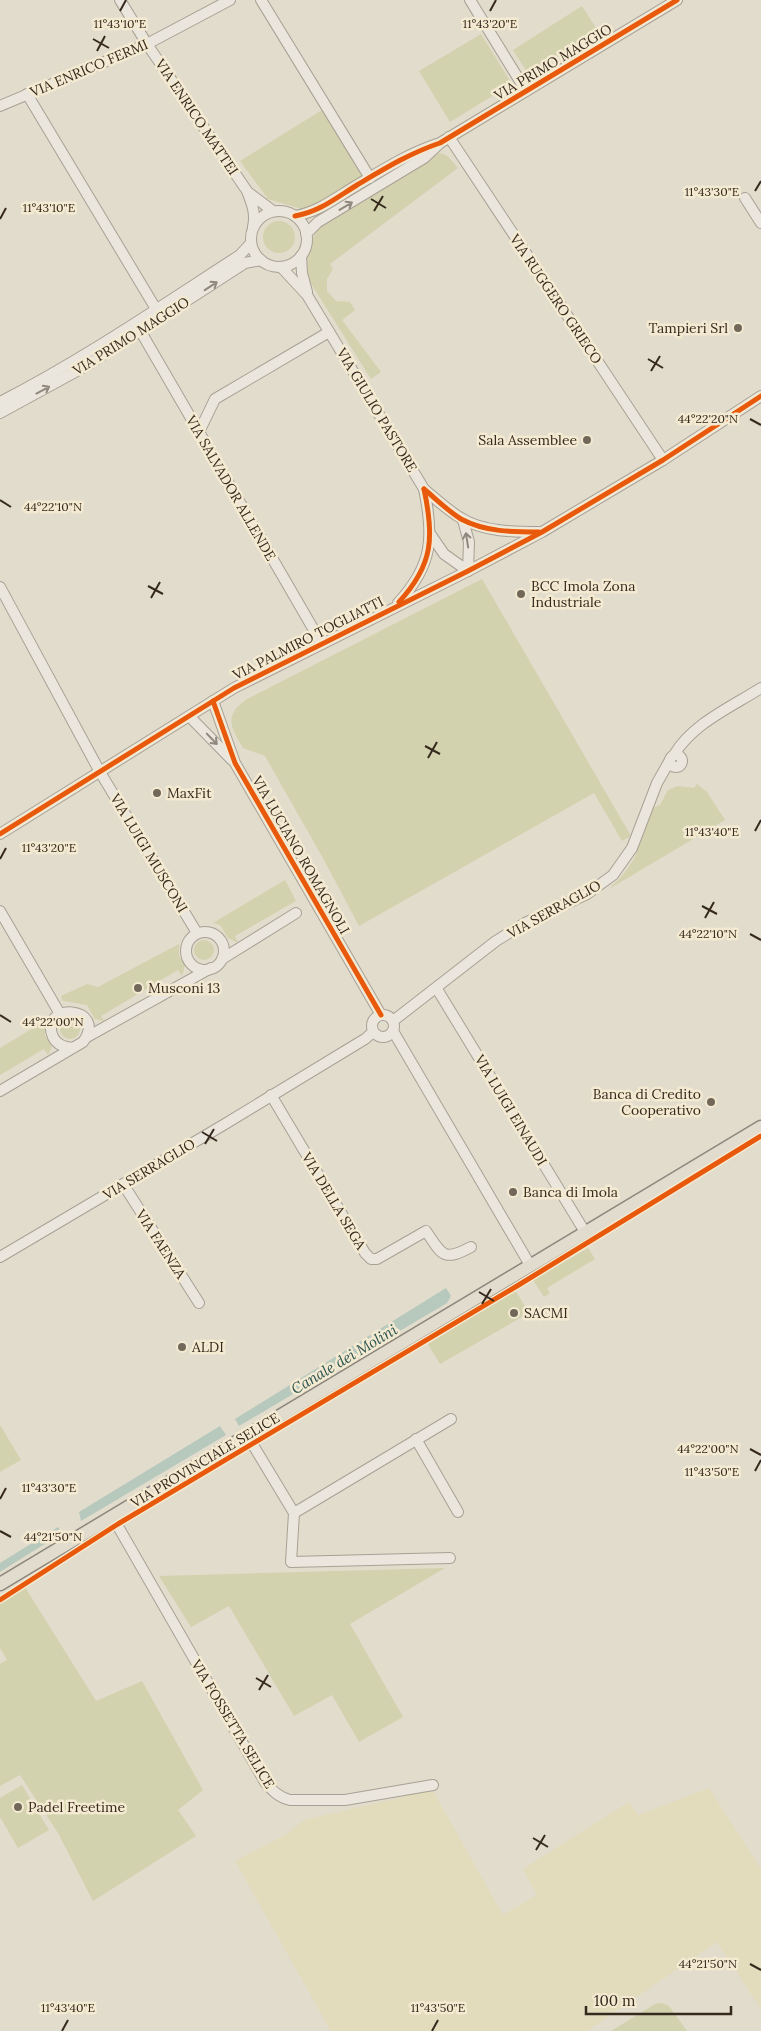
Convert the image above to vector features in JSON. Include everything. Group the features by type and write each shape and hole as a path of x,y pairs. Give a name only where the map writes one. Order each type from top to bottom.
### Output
{"main road":[{"name":"VIA PROVINCIALE SELICE","path":"0,1584 761,1126"}],"street":[{"name":"VIA ENRICO MATTEI","path":"120,0 147,44 247,191 253,204 255,217 253,227"},
{"name":"VIA ENRICO FERMI","path":"0,106 147,44 230,0"},
{"path":"261,0 370,178"},
{"path":"470,0 526,91"},
{"name":"VIA PRIMO MAGGIO","path":"306,234 318,222 424,158 445,140 676,0"},
{"path":"27,94 156,309"},
{"name":"VIA PRIMO MAGGIO","path":"273,212 288,212 294,216 312,213 417,151 445,140"},
{"name":"VIA RUGGERO GRIECO","path":"445,140 664,460"},
{"name":"VIA ENRICO MATTEI","path":"247,191 273,212"},
{"path":"745,198 761,223"},
{"path":"273,212 265,214 253,227 251,242 256,255 261,260 274,266 282,267 289,265 301,256 307,242 304,227 294,216"},
{"name":"VIA PRIMO MAGGIO","path":"0,402 38,382 156,309 240,255 251,242"},
{"name":"VIA GIULIO PASTORE","path":"301,256 302,273 307,295"},
{"name":"VIA PRIMO MAGGIO","path":"0,413 45,390 141,332 245,263 261,260"},
{"name":"VIA GIULIO PASTORE","path":"282,267 307,295 424,489 463,520 495,530 542,532"},
{"name":"VIA SALVADOR ALLENDE","path":"141,332 322,644"},
{"path":"199,432 215,399 329,332"},
{"name":"VIA PALMIRO TOGLIATTI","path":"0,834 234,688 542,532 664,460 761,396"},
{"name":"VIA GIULIO PASTORE","path":"395,607 417,580 427,556 431,535 430,517 424,489"},
{"path":"463,520 469,542 468,571"},
{"path":"431,535 444,554 468,571"},
{"name":"VIA LUIGI MUSCONI","path":"0,588 100,772 197,934"},
{"name":"VIA SERRAGLIO","path":"393,1026 496,941 525,923 587,894 612,875 632,848 656,783 663,771 674,760 689,736 761,688"},
{"name":"VIA LUCIANO ROMAGNOLI","path":"213,701 235,763 381,1016"},
{"name":"VIA LUCIANO ROMAGNOLI","path":"189,716 235,763"},
{"path":"0,911 60,1014"},
{"path":"0,1091 78,1046 87,1037 211,968 222,958 296,913"},
{"path":"211,968 198,968 188,961 186,948 188,942 197,934 210,933 216,936 223,946 222,958"},
{"name":"VIA LUIGI EINAUDI","path":"437,989 585,1232"},
{"path":"73,1048 60,1045 53,1036 53,1023 60,1014 72,1011 82,1016 88,1026 87,1037"},
{"path":"381,1016 388,1017 530,1265"},
{"name":"VIA SERRAGLIO","path":"0,1257 365,1039 373,1032 372,1022 381,1016"},
{"path":"373,1032 384,1038 393,1026"},
{"name":"VIA DELLA SEGA","path":"271,1095 365,1253 371,1259 377,1259 426,1231 437,1248 448,1256 455,1255 471,1247"},
{"name":"VIA FAENZA","path":"123,1184 199,1304"},
{"path":"294,1513 451,1419"},
{"path":"247,1435 294,1513 291,1562 450,1558"},
{"path":"416,1439 458,1512"},
{"name":"VIA FOSSETTA SELICE","path":"112,1516 265,1782 274,1793 290,1800 345,1800 433,1785"}],"shaded area":[{"path":"428,1782 503,1915 537,1895 523,1869 629,1802 638,1815 709,1788 761,1869 761,2009 717,1942 587,2031 331,2031 235,1861 285,1835 304,1820 403,1797"}],"green space":[{"path":"582,6 598,31 529,75 513,50"},
{"path":"481,34 512,84 450,122 419,71"},
{"path":"322,110 363,175 308,211 268,199 240,161"},
{"path":"439,153 447,156 458,168 330,264 333,269 327,279 327,291 336,301 350,302 355,310 342,320 381,372 371,379 310,282 307,266 308,250 314,235 325,223"},
{"path":"279,221 285,222 290,226 294,231 294,243 290,248 285,252 279,253 273,252 268,248 264,243 263,237 264,231 268,226 273,222"},
{"path":"482,579 631,836 622,841 594,793 359,926 265,756 243,748 232,727 232,716 235,710 247,699"},
{"path":"697,784 707,792 725,820 609,889 623,875 634,859 653,808 660,805 668,790 678,786 694,788"},
{"path":"285,880 296,901 235,936 238,943 228,938 220,925 213,923"},
{"path":"204,940 211,943 214,950 211,957 204,960 197,957 194,950 197,943"},
{"path":"179,944 179,956 185,965 182,976 178,970 101,1016 104,1021 95,1019 87,1005 63,1001 61,996 87,984 98,987"},
{"path":"66,1019 74,1019 80,1025 80,1033 74,1039 66,1039 60,1033 60,1025"},
{"path":"45,1021 45,1035 52,1046 48,1055 44,1049 0,1075 0,1048"},
{"path":"588,1248 595,1259 547,1288 550,1293 544,1297 533,1280"},
{"path":"515,1290 529,1313 440,1364 428,1344"},
{"path":"0,1425 21,1460 0,1472"},
{"path":"445,1568 350,1624 403,1717 359,1742 332,1695 294,1716 229,1606 191,1627 159,1576"},
{"path":"23,1584 96,1701 142,1681 203,1790 178,1810 196,1836 93,1901 58,1833 20,1775 0,1786 0,1664 7,1660 0,1648 0,1599"},
{"name":"Padel Freetime","path":"22,1785 49,1830 18,1848 0,1817 0,1798"},
{"path":"662,2003 669,2006 687,2031 611,2031 655,2004"}],"water":[{"name":"Canale dei Molini","path":"446,1288 451,1296 447,1303 239,1426 235,1419"},
{"path":"220,1426 226,1435 81,1521 79,1512"},
{"path":"58,1527 62,1533 0,1572 0,1563"}],"cycle path":[{"path":"295,216 320,208 397,162 440,143 677,0"},
{"path":"0,834 234,688 542,532 663,460 761,396"},
{"path":"424,489 461,519 480,527 519,532 539,532"},
{"path":"399,602 419,575 428,549 430,535 424,489"},
{"path":"213,701 235,763 381,1015"},
{"path":"0,1600 118,1524 517,1286 761,1136"}],"place":[{"name":"Tampieri Srl","path":"738,328"},
{"name":"Sala Assemblee","path":"587,440"},
{"name":"BCC Imola Zona Industriale","path":"521,594"},
{"name":"MaxFit","path":"157,793"},
{"name":"Musconi 13","path":"138,988"},
{"name":"Banca di Credito Cooperativo","path":"711,1102"},
{"name":"Banca di Imola","path":"513,1192"},
{"name":"SACMI","path":"514,1313"},
{"name":"ALDI","path":"182,1347"},
{"name":"Padel Freetime","path":"18,1807"}]}
